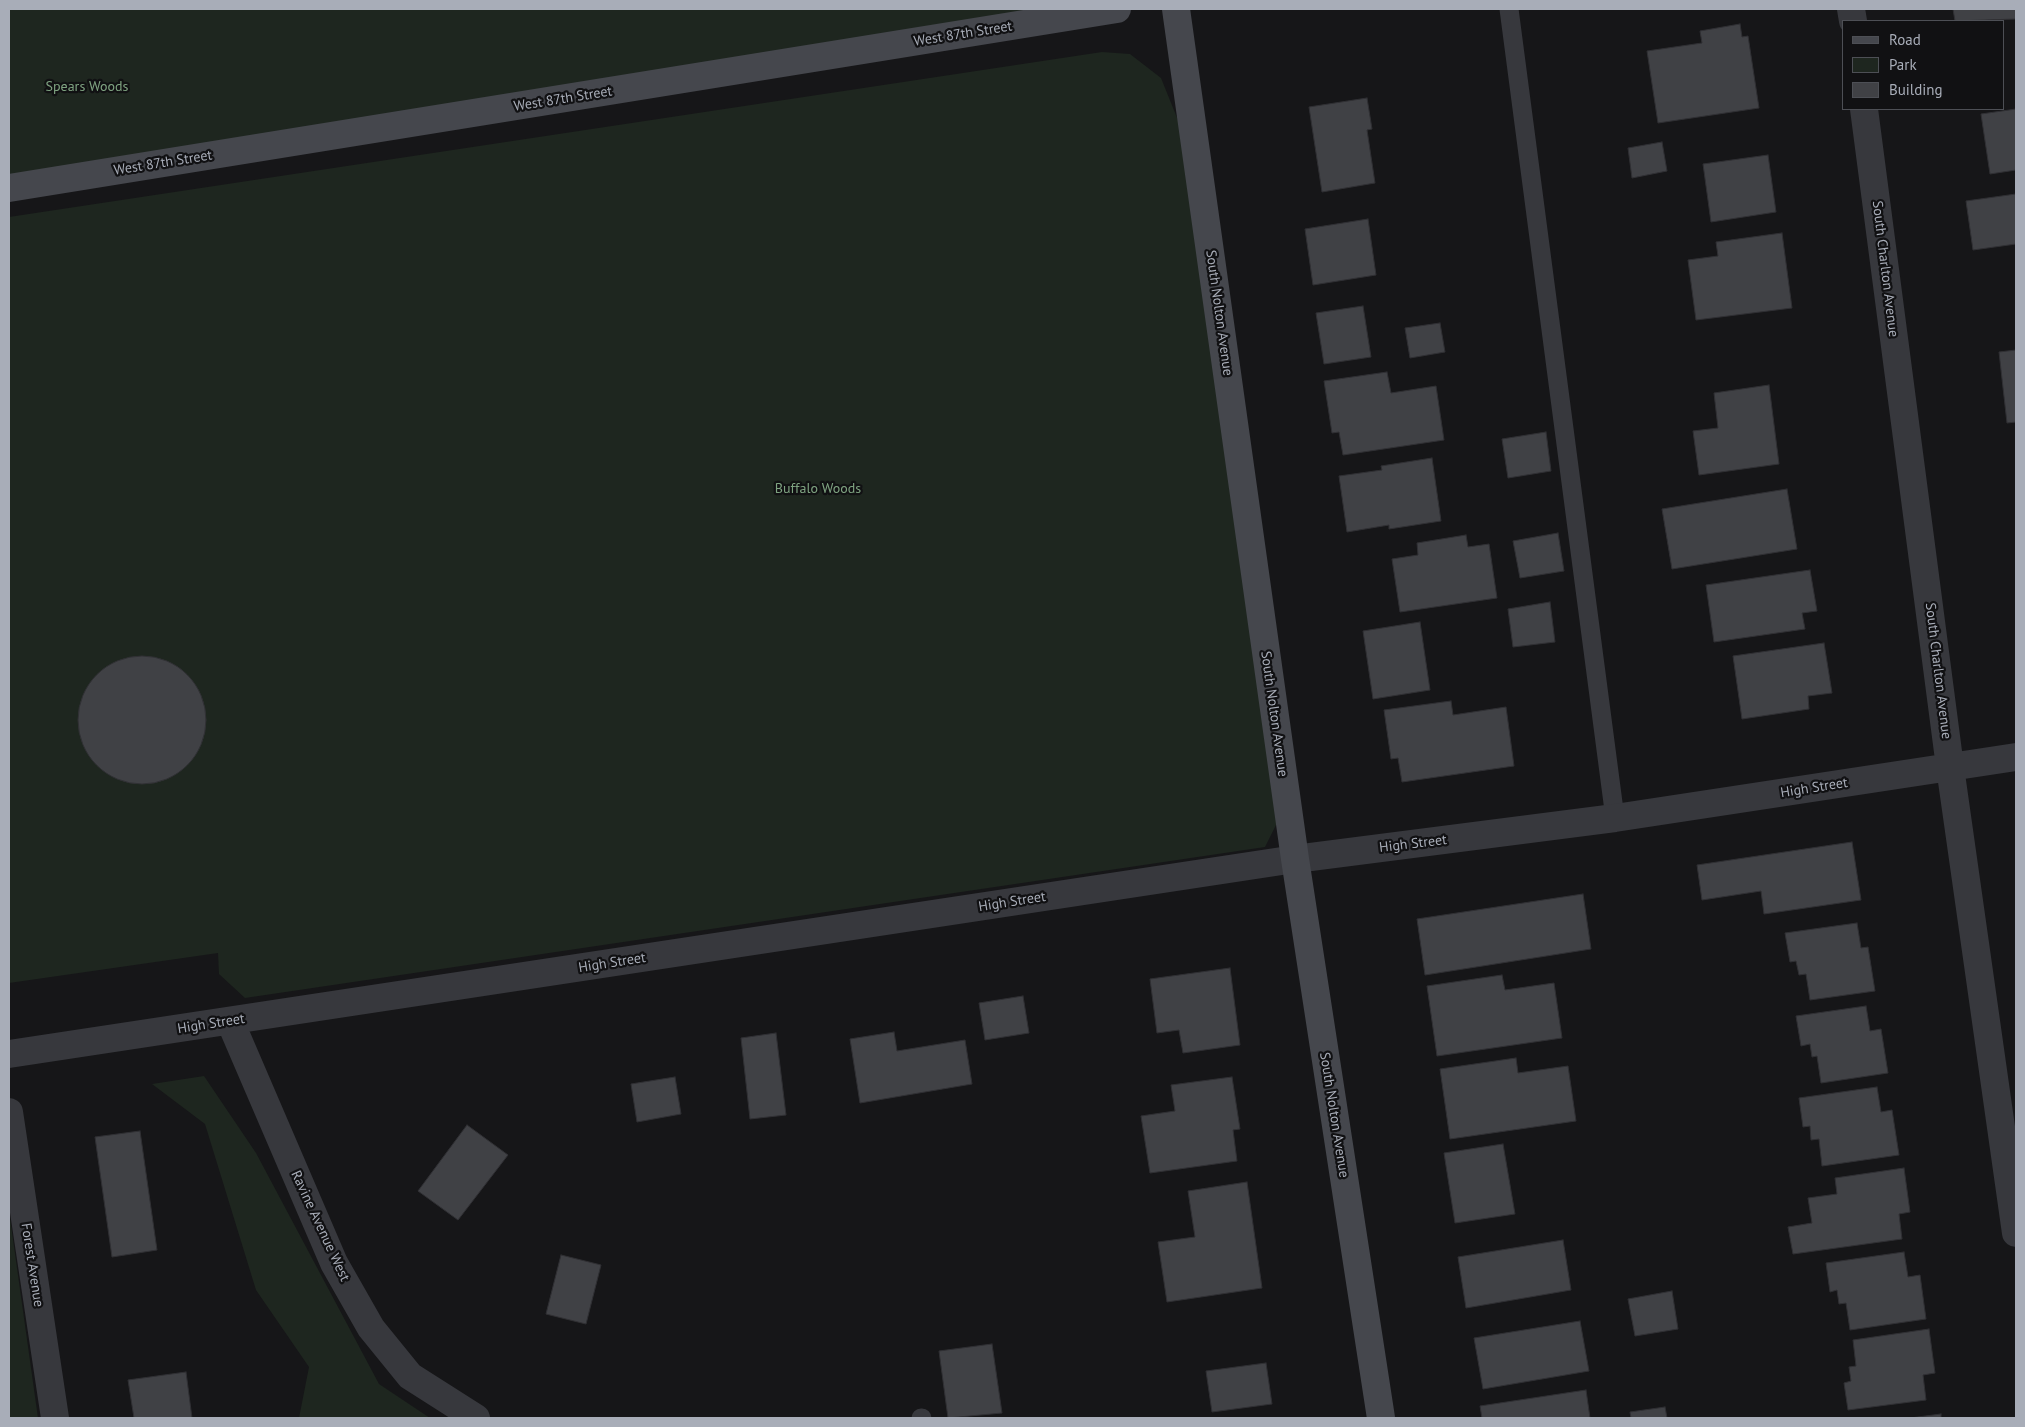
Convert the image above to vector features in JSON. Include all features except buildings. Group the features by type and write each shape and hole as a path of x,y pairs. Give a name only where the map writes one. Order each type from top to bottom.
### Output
{"street":[{"name":"West 87th Street","path":"9,188 1117,9"},
{"name":"South Nolton Avenue","path":"1176,9 1295,859 1382,1418"},
{"name":"South Charlton Avenue","path":"1864,110 1950,767 2016,1233"},
{"name":"High Street","path":"9,1054 1295,859 1615,818 2016,757"},
{"name":"Ravine Avenue West","path":"230,1021 334,1263 371,1328 410,1376 476,1418"},
{"name":"Forest Avenue","path":"9,1112 55,1418"}],"lane":[{"path":"1509,9 1615,818"}],"green space":[{"name":"Spears Woods","path":"9,9 1094,9 9,177"},
{"name":"Buffalo Woods","path":"1102,52 1130,54 1161,78 1192,155 1277,823 1265,847 245,998 219,974 218,953 9,983 9,217"},
{"path":"204,1076 256,1153 379,1384 430,1418 299,1418 309,1367 256,1290 205,1124 152,1084"},
{"path":"9,1211 38,1418 9,1418"}]}
